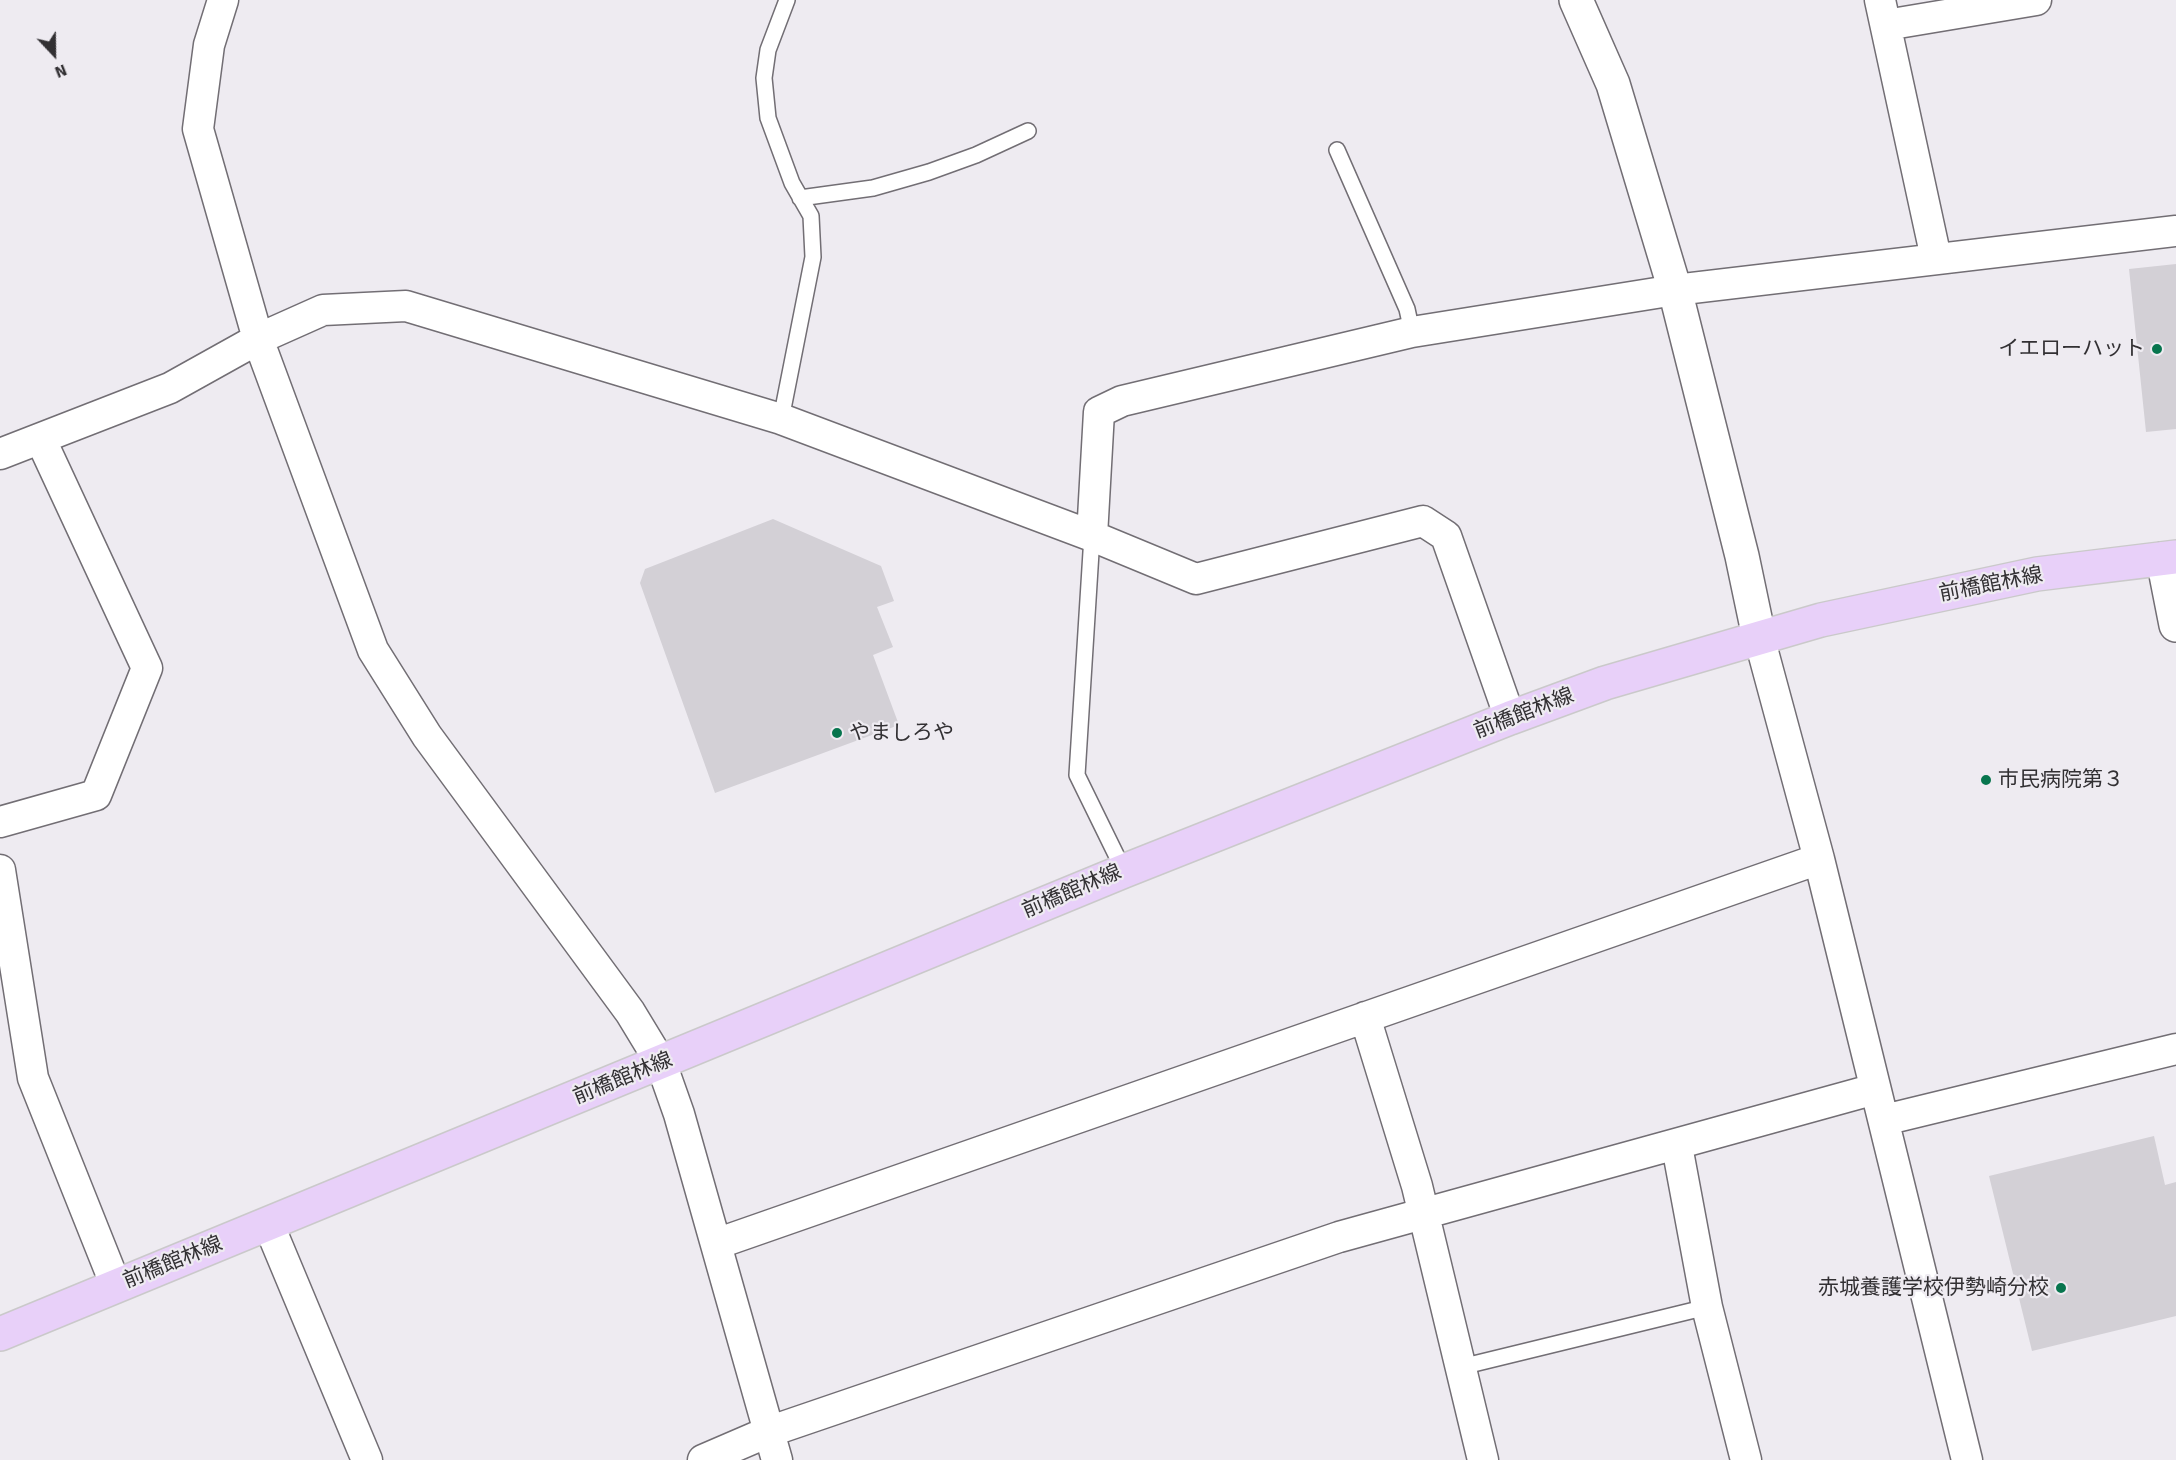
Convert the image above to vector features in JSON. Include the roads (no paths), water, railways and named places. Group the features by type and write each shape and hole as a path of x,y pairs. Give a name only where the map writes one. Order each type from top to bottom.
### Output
{"main road":[{"name":"前橋館林線","path":"0,1334 1124,871 1510,718 1605,683 1821,620 2037,574 2170,558"}],"street":[{"path":"223,0 209,45 198,129 258,339 373,650 427,736 630,1012 661,1063 679,1114 777,1460"},
{"path":"1576,0 1612,84 1675,290 1742,556 1759,637 1819,859 1967,1460"},
{"path":"1936,258 1883,12 2036,0"},
{"path":"1092,536 1099,412 1122,401 1412,332 1675,290 2176,231"},
{"path":"0,454 170,388 258,339 323,310 406,306 781,419 1092,536 1196,579 1423,521 1446,536 1510,718"},
{"path":"0,822 96,795 147,668 40,440"},
{"path":"2170,558 2176,625"},
{"path":"716,1244 1819,859"},
{"path":"0,870 33,1078 116,1286"},
{"path":"1365,1017 1424,1213 1483,1460"},
{"path":"1884,1120 2176,1049"},
{"path":"703,1460 768,1432 1339,1238 1677,1146 1875,1089"},
{"path":"1677,1146 1707,1307 1746,1460"},
{"path":"268,1223 368,1460"}],"lane":[{"path":"781,419 813,257 810,216 774,141 768,118 764,78 768,50 787,0"},
{"path":"800,198 873,188 929,172 976,155 1028,131"},
{"path":"1337,150 1407,309 1412,332"},
{"path":"1092,536 1077,775 1124,871"},
{"path":"1461,1367 1707,1307"}],"place":[{"name":"イエローハット","path":"2157,349"},
{"name":"やましろや","path":"837,733"},
{"name":"市民病院第３","path":"1986,780"},
{"name":"赤城養護学校伊勢崎分校","path":"2061,1288"}]}
